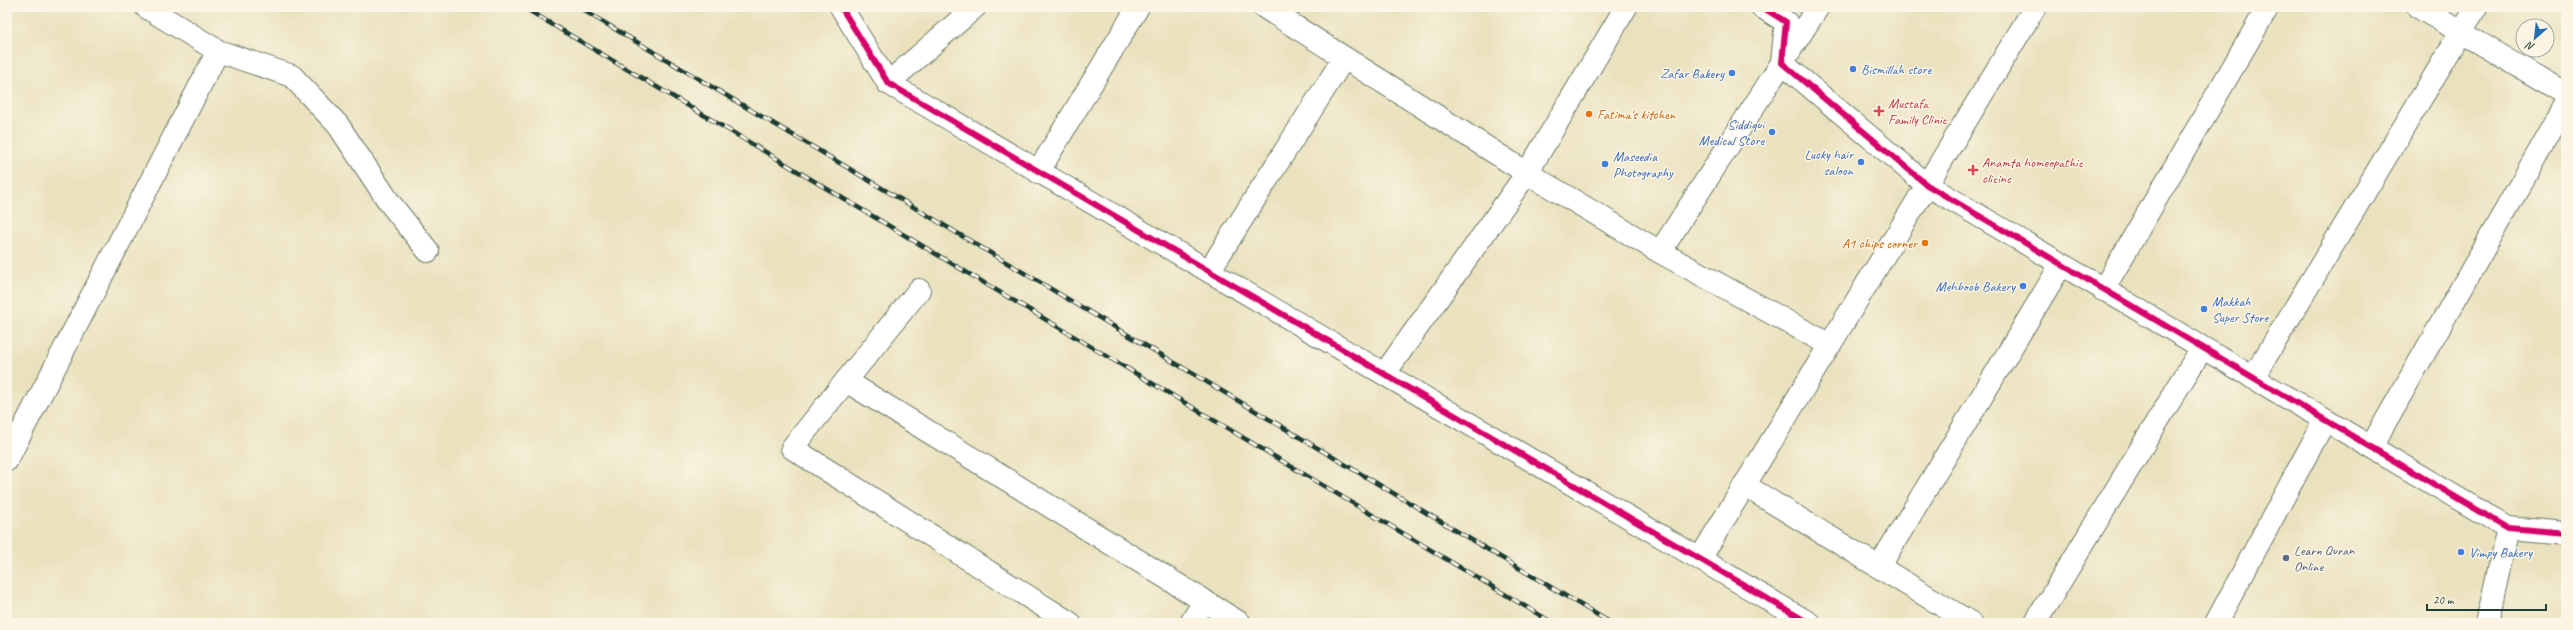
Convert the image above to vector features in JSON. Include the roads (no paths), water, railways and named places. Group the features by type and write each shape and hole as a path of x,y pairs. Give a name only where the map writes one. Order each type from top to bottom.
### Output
{"street":[{"path":"146,7 218,51 292,76 338,125 389,202 428,251"},
{"path":"841,7 888,83 1038,172 1700,557 1809,623"},
{"path":"888,83 975,7"},
{"path":"1038,172 1138,7"},
{"path":"1264,7 1527,174 1660,252 1830,345"},
{"path":"1385,373 1527,174 1626,7"},
{"path":"1762,7 1786,22 1782,63"},
{"path":"1660,252 1818,7"},
{"path":"1700,557 2035,7"},
{"path":"2103,290 2268,7"},
{"path":"2418,7 2566,94"},
{"path":"2253,378 2476,7"},
{"path":"7,460 218,51"},
{"path":"1209,271 1344,58"},
{"path":"1782,63 1927,185 2508,528 2566,533"},
{"path":"2371,447 2566,104"},
{"path":"1879,567 2061,265"},
{"path":"919,290 792,448 1070,623"},
{"path":"2035,623 2202,348"},
{"path":"846,381 1240,623"},
{"path":"2216,623 2325,420"},
{"path":"1744,485 1971,623"},
{"path":"2487,623 2508,528"},
{"path":"1191,623 1204,601"}],"railway":[{"path":"523,7 1553,623"},
{"path":"578,7 1611,623"}],"place":[{"name":"Bismillah store","path":"1853,69"},
{"name":"Zafar Bakery","path":"1732,73"},
{"name":"Mustafa Family Clinic","path":"1879,111"},
{"name":"Fatima's kitchen","path":"1589,114"},
{"name":"Siddiqui Medical Store","path":"1772,132"},
{"name":"Lucky hair saloon","path":"1861,162"},
{"name":"Maseedia Photography","path":"1605,164"},
{"name":"Anamta homeopathic clicinc","path":"1973,170"},
{"name":"A1 chips corner","path":"1925,243"},
{"name":"Mehboob Bakery","path":"2023,286"},
{"name":"Makkah Super Store","path":"2204,309"},
{"name":"Vimpy Bakery","path":"2461,552"},
{"name":"Learn Quran Online","path":"2286,558"}]}
